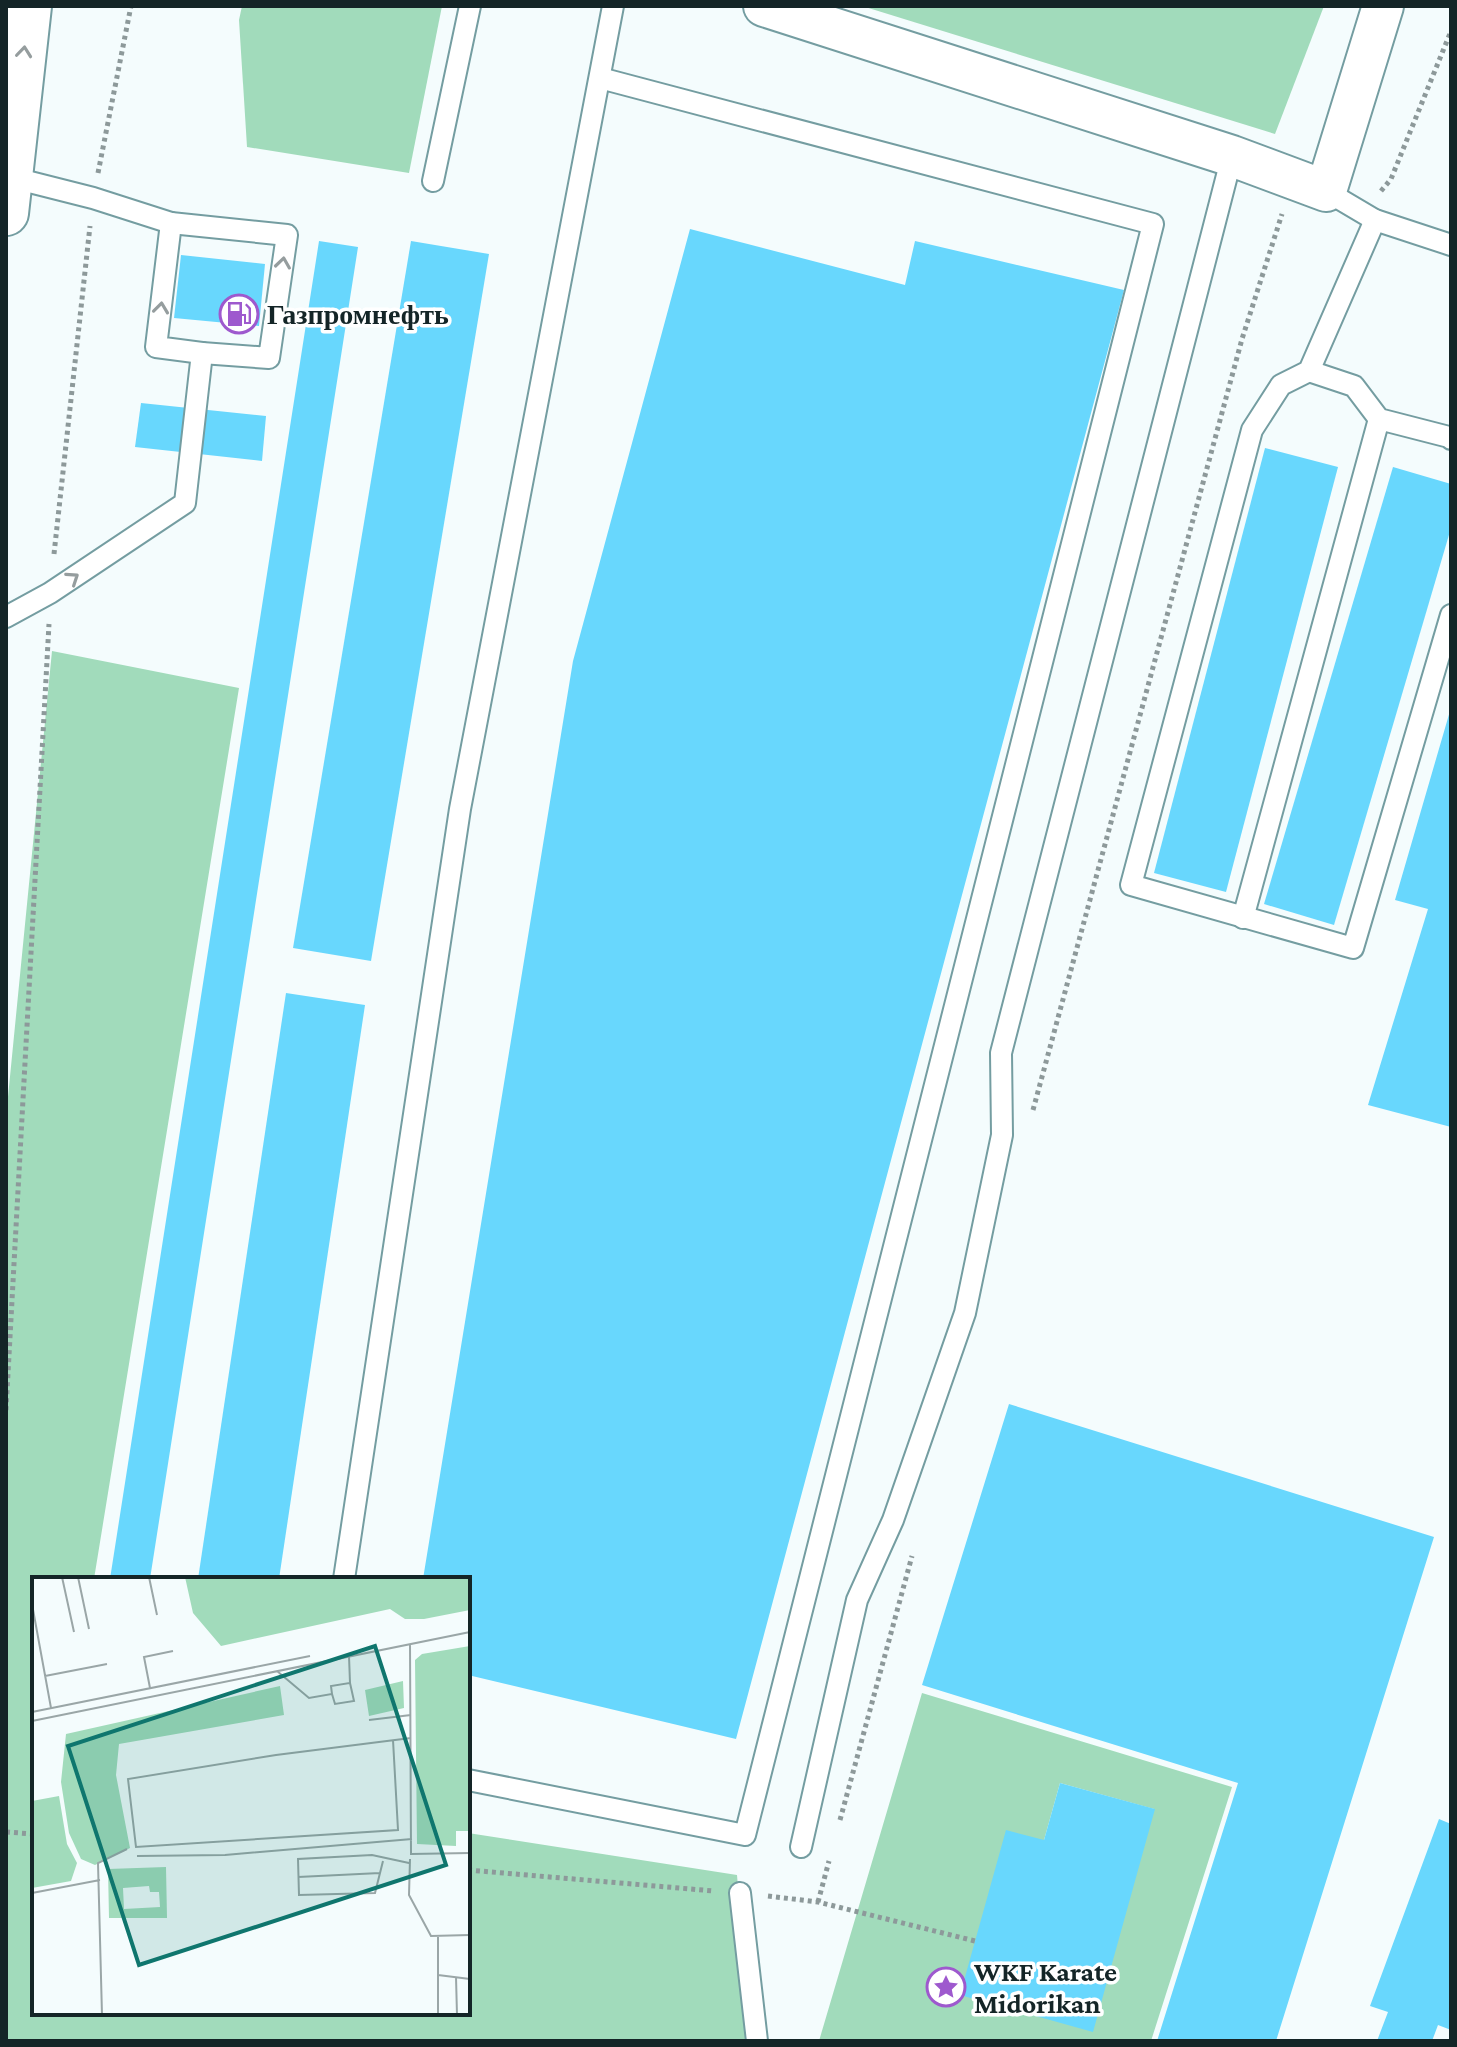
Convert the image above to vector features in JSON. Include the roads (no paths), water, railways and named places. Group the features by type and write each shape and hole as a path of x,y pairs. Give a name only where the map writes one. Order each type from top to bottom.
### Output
{"highway":[{"path":"8,195 29,6"}],"street":[{"path":"764,6 1232,156 1326,191 1383,6"}],"lane":[{"path":"433,181 470,6"},
{"path":"344,1577 460,809 613,6"},
{"path":"470,1780 745,1835 1153,224 600,78"},
{"path":"801,1847 857,1600 893,1520 965,1313 1002,1135 1001,1053 1232,156"},
{"path":"1326,191 1370,216 1451,245"},
{"path":"8,195 93,198 171,223 287,235 269,358 156,347 171,223"},
{"path":"1370,216 1309,371 1281,385 1252,430 1131,885 1353,948 1451,615"},
{"path":"6,617 50,593 185,503 202,353"},
{"path":"1309,371 1354,386 1379,419 1451,439"},
{"path":"1243,918 1379,419"},
{"path":"740,1893 757,2041"}],"place":[{"name":"Газпромнефть","path":"239,314"},
{"name":"WKF Karate Midorikan","path":"946,1987"}]}
